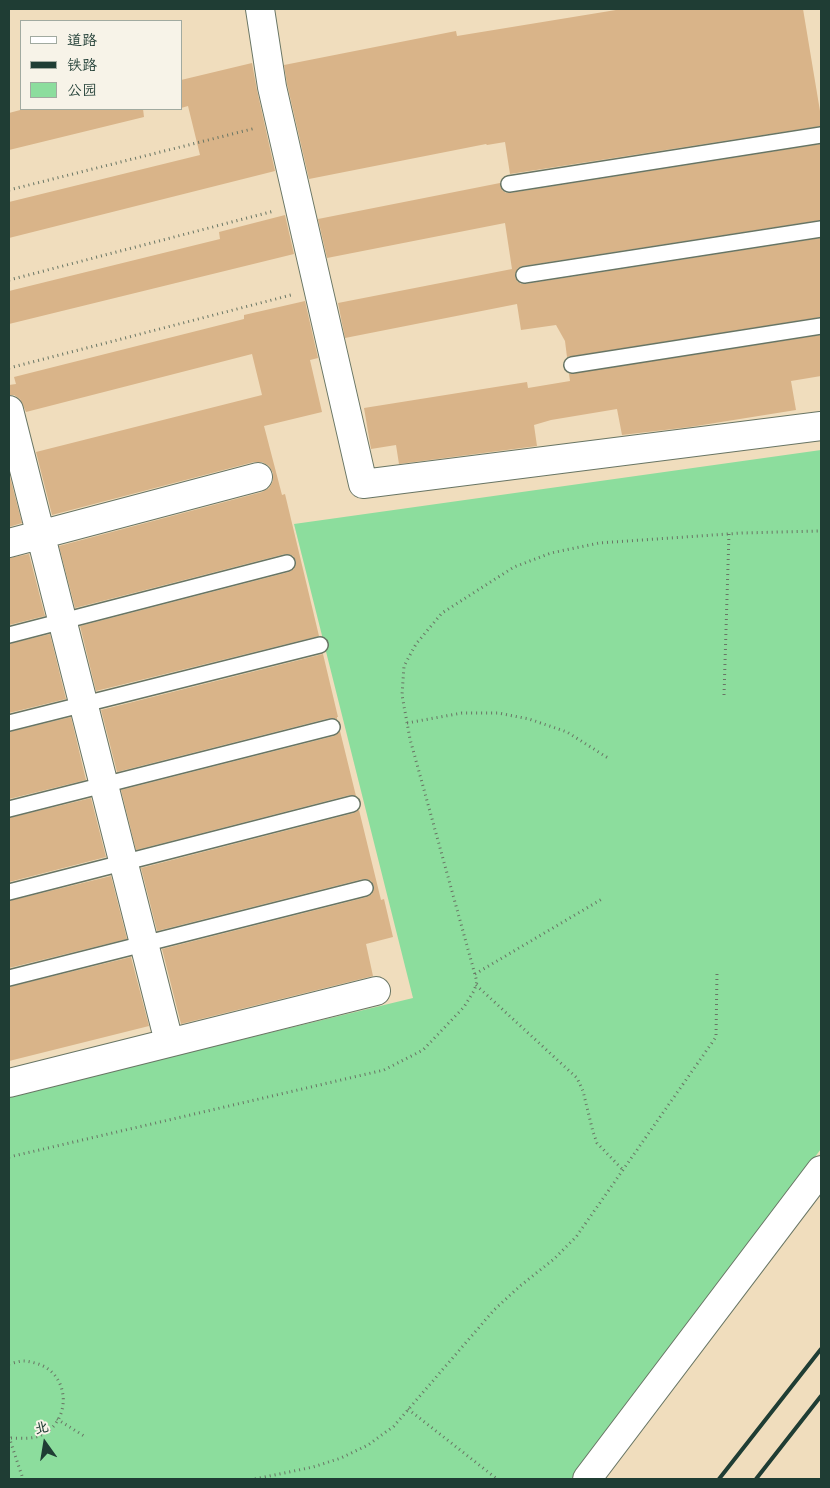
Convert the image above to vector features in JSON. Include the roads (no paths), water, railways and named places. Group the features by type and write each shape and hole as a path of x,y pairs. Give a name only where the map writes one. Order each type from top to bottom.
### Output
{"street":[{"path":"260,9 272,87 363,484 821,426"},
{"path":"9,410 169,1042"},
{"path":"9,543 258,477"},
{"path":"9,1083 376,990"},
{"path":"587,1479 821,1170"}],"lane":[{"path":"510,184 821,135"},
{"path":"524,275 821,229"},
{"path":"572,365 821,326"},
{"path":"9,635 286,563"},
{"path":"9,723 320,645"},
{"path":"9,809 332,727"},
{"path":"9,892 352,804"},
{"path":"9,978 365,888"}],"railway":[{"path":"719,1479 821,1349"},
{"path":"756,1479 821,1396"}]}
